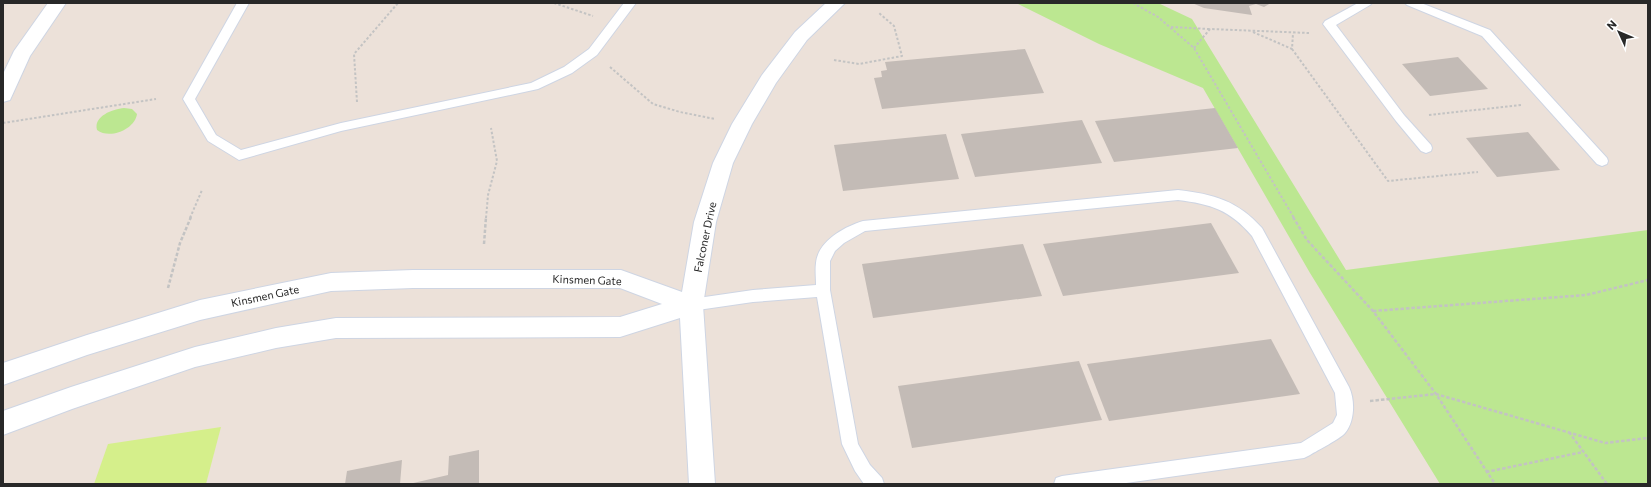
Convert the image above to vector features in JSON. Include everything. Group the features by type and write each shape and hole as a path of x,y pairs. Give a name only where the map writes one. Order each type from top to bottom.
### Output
{"street":[{"path":"3,95 21,55 57,3"},
{"name":"Falconer Drive","path":"702,484 691,305 705,222 723,163 742,124 769,79 801,36 836,3"},
{"name":"Kinsmen Gate","path":"3,374 87,345 200,310 331,282 413,279 621,279 691,305"},
{"path":"3,423 71,398 195,357 276,338 336,328 620,328 691,305"}],"lane":[{"path":"243,3 189,99 212,138 239,155 359,123 534,86 568,70 593,52 630,3"},
{"path":"1366,3 1329,24 1400,118 1426,148"},
{"path":"1411,3 1486,33 1602,161"},
{"path":"876,484 869,478 860,466 850,444 823,290 822,261 830,247 839,239 863,226 1178,195 1200,197 1218,201 1247,220 1257,232 1343,392 1345,415 1339,428 1304,450 1062,484"},
{"path":"691,305 754,296 823,290"}],"path":[{"path":"359,123 354,54 398,3"},
{"path":"554,3 615,23"},
{"path":"1133,3 1158,16 1194,48 1307,240 1373,311 1436,394 1495,484"},
{"path":"834,60 859,64 902,56 894,26 879,13"},
{"path":"1171,27 1337,35"},
{"path":"1194,48 1210,29"},
{"path":"1250,31 1292,49 1388,181 1478,172"},
{"path":"1292,49 1293,33"},
{"path":"593,52 653,104 680,112 742,124"},
{"path":"3,123 156,99"},
{"path":"1400,118 1549,102"},
{"path":"484,244 488,195 497,161 491,128"},
{"path":"168,288 180,243 202,190"},
{"path":"1373,311 1586,295 1648,280"},
{"path":"1344,403 1436,394 1569,431 1605,443 1648,438"},
{"path":"1569,431 1607,484"},
{"path":"1486,472 1583,452"}],"green space":[{"path":"1016,3 1158,3 1192,19 1346,270 1648,230 1648,484 1440,484 1310,273 1203,88 1099,44"},
{"path":"124,108 132,109 137,114 132,124 115,133 102,133 97,130 98,121 101,117 115,110"},
{"path":"221,427 206,484 94,484 108,444"}],"building":[{"path":"1192,3 1271,3 1264,7 1256,4 1249,6 1252,15 1204,8"},
{"path":"1025,49 1044,93 882,109 874,78 882,77 881,71 887,70 885,62"},
{"path":"1458,57 1488,89 1430,96 1402,64"},
{"path":"1215,108 1238,148 1114,162 1095,121"},
{"path":"1082,120 1102,163 975,177 961,134"},
{"path":"1528,132 1560,170 1497,177 1466,138"},
{"path":"946,134 959,179 843,191 834,145"},
{"path":"1211,223 1239,273 1063,296 1043,244"},
{"path":"1023,244 1042,296 873,318 862,264"},
{"path":"1271,339 1300,394 1109,421 1087,364"},
{"path":"1079,361 1102,420 912,448 898,386"},
{"path":"479,450 479,484 409,484 448,475 449,456"},
{"path":"402,460 400,484 345,484 347,471"}]}
